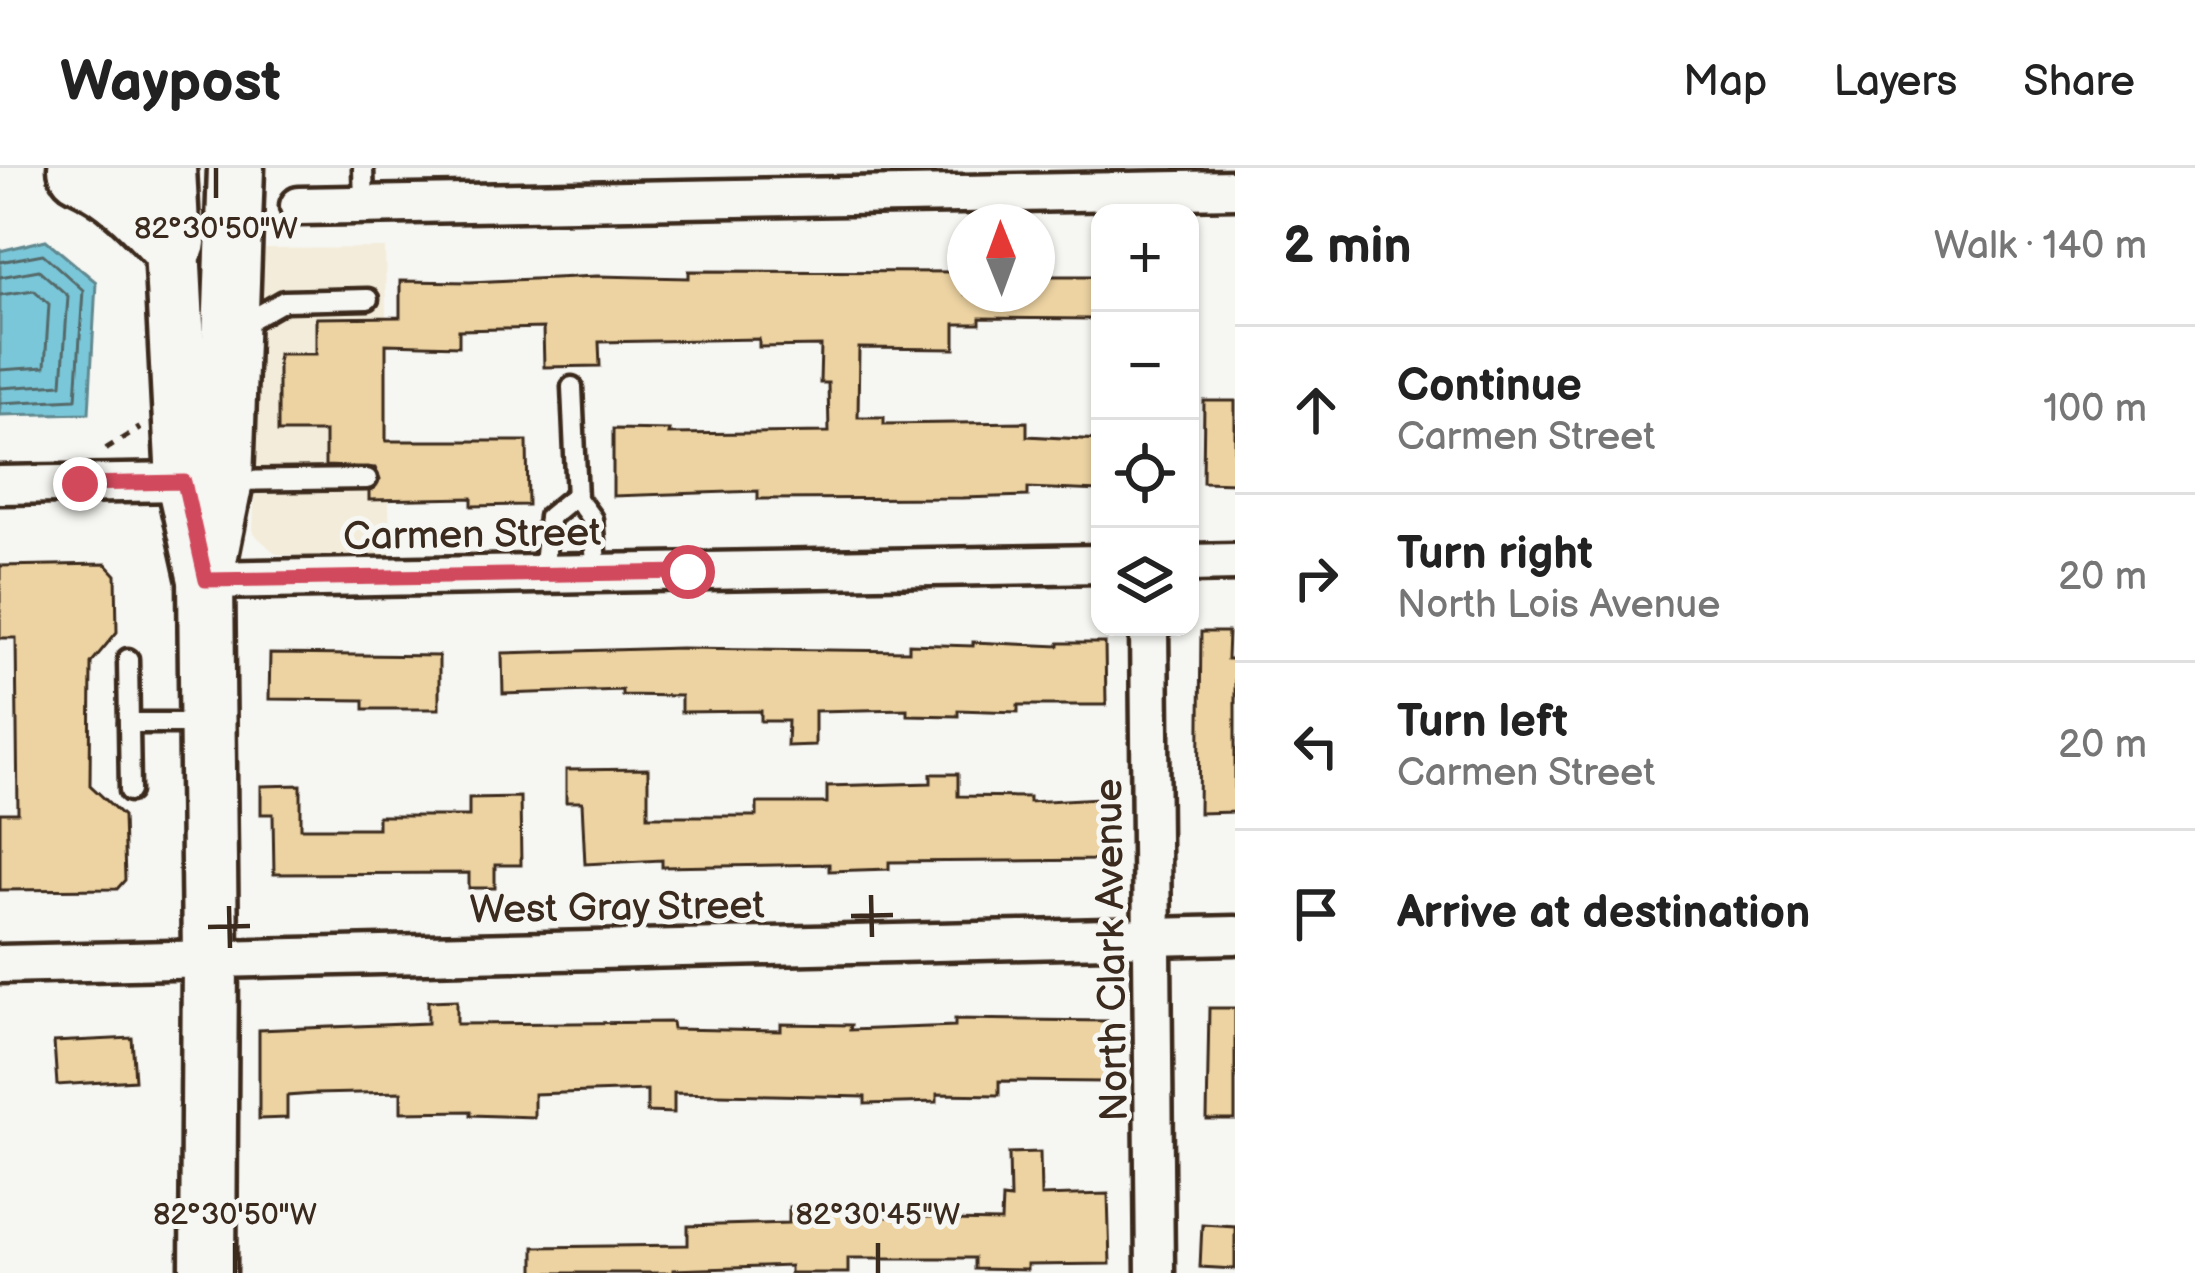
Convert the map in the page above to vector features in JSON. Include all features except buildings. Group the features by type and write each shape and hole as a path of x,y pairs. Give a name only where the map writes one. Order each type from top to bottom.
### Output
{"highway":[{"path":"82,168 141,208 172,242"}],"street":[{"path":"168,168 172,242 204,482 208,1273"},
{"path":"204,482 230,331 236,168"},
{"path":"298,206 1235,189"},
{"path":"0,485 204,482"},
{"path":"1199,563 1235,562"},
{"name":"Carmen Street","path":"206,580 1091,565"},
{"name":"North Clark Avenue","path":"1149,636 1155,1273"},
{"name":"West Gray Street","path":"0,964 1235,934"}],"lane":[{"path":"363,168 364,205"},
{"path":"230,331 284,302 368,299"},
{"path":"572,387 577,499 592,519 596,573"},
{"path":"204,482 367,479"},
{"path":"543,574 549,517 577,499"},
{"path":"128,658 130,791"},
{"path":"129,723 207,723"}],"path":[{"path":"105,450 139,430 148,418"}],"shaded area":[{"path":"385,248 390,564 276,554 253,533 263,249"}],"water":[{"path":"46,240 96,282 89,413 0,415 0,251"}],"route":[{"path":"80,484 184,482 206,580 688,572"}]}
